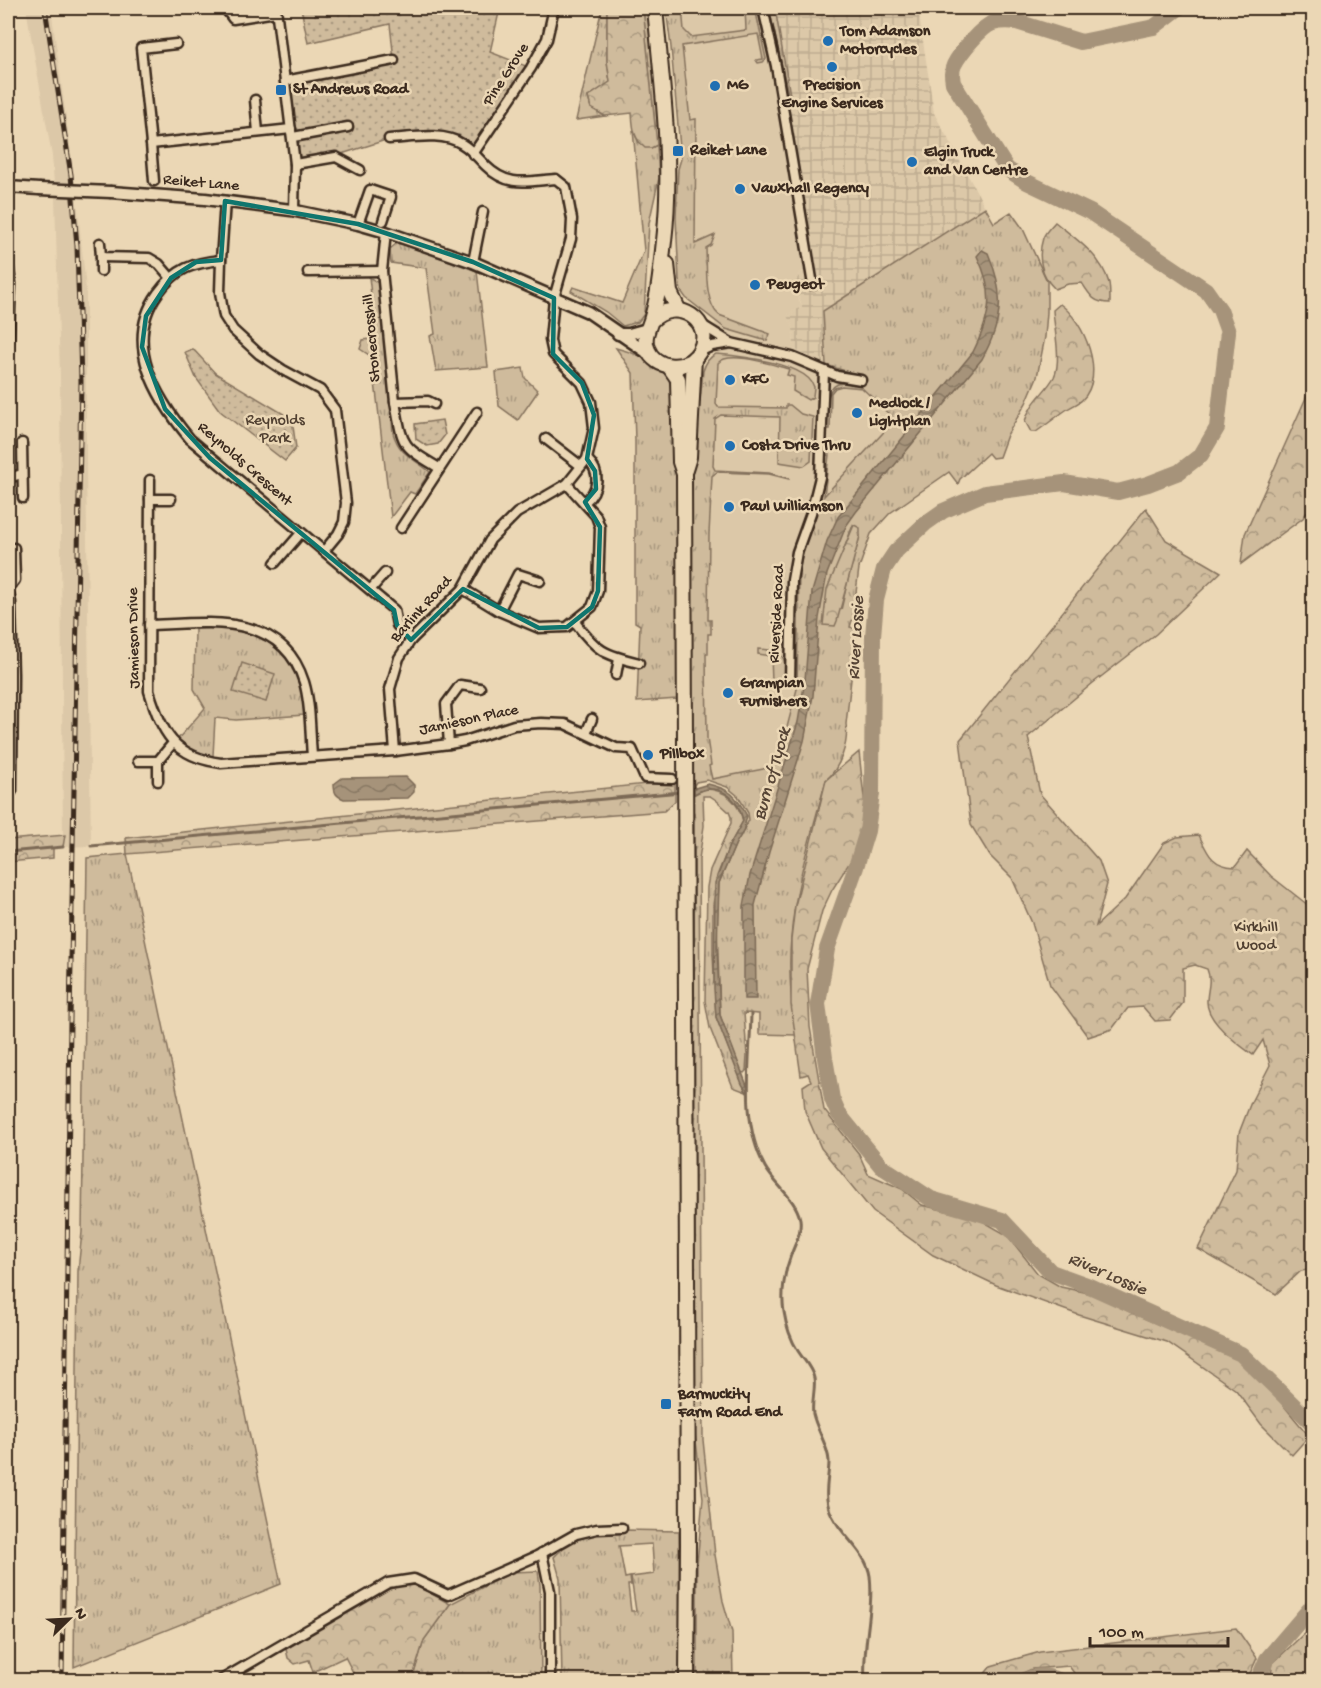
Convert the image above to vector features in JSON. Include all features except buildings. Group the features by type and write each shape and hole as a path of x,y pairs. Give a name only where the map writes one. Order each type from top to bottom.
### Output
{"highway":[{"path":"655,8 666,131 665,232 670,292 678,309"},
{"path":"665,232 657,299 645,338 647,348 659,363 669,366 678,366 696,355"},
{"path":"649,325 663,311 678,309 686,311 698,322 703,338 696,355 689,457 684,474 680,786 688,1536 687,1680"},
{"path":"669,366 678,380 680,462 684,474"}],"street":[{"path":"225,8 233,19 276,10 295,164 294,210"},
{"name":"Pine Grove","path":"473,154 548,39 554,8"},
{"path":"763,8 776,66 813,285"},
{"path":"154,181 141,48 176,44"},
{"path":"285,81 394,60"},
{"path":"255,100 258,132"},
{"path":"152,144 258,132 292,133 348,127"},
{"path":"389,139 438,137 463,144 489,170 507,181 556,179 566,187 572,219 571,239 554,298"},
{"path":"295,164 336,157 360,170"},
{"name":"Reiket Lane","path":"8,187 225,201 294,210 358,224 385,227 588,312 652,356"},
{"name":"Stonecrosshill","path":"358,224 370,190 391,197 385,227 382,271 395,402 401,436 408,449 439,468"},
{"path":"225,201 220,292 224,316 233,330 259,354 320,390 335,410 346,503 344,522 338,534 324,551"},
{"path":"473,262 483,212"},
{"path":"100,243 101,272"},
{"path":"101,257 148,258 159,264 171,278"},
{"name":"Reynolds Crescent","path":"221,260 196,262 171,278 153,300 142,333 142,347 153,386 165,409 190,440 394,609 397,625 411,640"},
{"path":"8,263 11,284 8,357"},
{"name":"Stonecrosshill","path":"308,272 382,271"},
{"name":"Barlink Road","path":"396,751 390,689 399,658 411,640 463,589 490,540 510,520 538,499 567,484 584,462 594,428 594,415 582,383 553,354 550,323 554,298"},
{"path":"698,322 731,343 792,357 837,376 861,380"},
{"path":"618,334 629,334 649,325"},
{"path":"696,355 712,346 731,343"},
{"name":"Riverside Road","path":"790,681 792,580 797,552 811,513 820,477 824,371"},
{"name":"Stonecrosshill","path":"395,402 428,401 434,404"},
{"path":"401,528 477,412"},
{"path":"546,439 584,462 592,463 597,480 594,494 585,502"},
{"path":"22,443 23,498"},
{"path":"8,478 22,474"},
{"name":"Jamieson Drive","path":"150,480 149,691 159,722 173,743 205,761 222,763 396,751"},
{"path":"463,589 500,611 539,628 567,627 592,607 598,591 600,527 596,516 567,484"},
{"path":"150,499 171,499"},
{"path":"275,562 301,533"},
{"path":"12,791 9,767 12,622 8,590 15,580 14,548"},
{"path":"371,589 385,573"},
{"path":"500,611 518,574 540,581"},
{"path":"575,622 590,643 609,655 639,663"},
{"path":"149,624 200,623 244,626 267,634 279,642 292,655 304,682 312,756"},
{"path":"615,675 619,659"},
{"path":"449,744 446,704 460,685 480,688"},
{"path":"586,733 592,719"},
{"name":"Jamieson Place","path":"396,751 465,741 514,725 565,724 616,748 632,749 645,778 680,786"},
{"path":"158,781 158,760 173,743"},
{"path":"138,761 158,760"},
{"path":"221,1680 388,1583 414,1580 448,1595 576,1534 597,1529 621,1528"},
{"path":"542,1552 550,1591 550,1680"}],"highlighted area":[{"path":"225,201 358,224 473,262 554,298 553,354 582,383 594,415 587,459 595,471 596,489 585,502 600,527 598,591 592,607 567,627 539,628 463,589 411,640 397,625 394,610 210,458 165,409 142,347 146,316 171,278 196,262 221,260"}],"shaded area":[{"path":"26,8 51,8 76,191 86,289 91,846 63,847 60,374 55,197 52,156"},
{"path":"666,8 763,8 809,262 796,280 796,293 802,306 788,316 793,327 794,349 826,365 862,376 862,388 866,394 895,420 821,499 806,540 799,571 797,689 778,763 773,767 712,779 707,738 706,654 709,534 718,363 715,322 686,298 680,286 676,217 678,169 681,159"},
{"path":"763,8 918,8 934,113 985,207 823,311 826,365 794,349 793,327 787,316 802,306 795,287 796,280 809,262"}],"green space":[{"path":"301,8 500,8 490,52 531,68 473,154 452,140 389,139 332,157 295,164 285,81 394,60 390,24 308,43"},
{"path":"602,8 607,8 607,61 610,82 588,97 591,108 605,116 576,120"},
{"path":"607,8 643,8 657,145 651,148 645,148 638,140 633,128 632,113 605,116 591,108 588,97 610,82 607,61"},
{"path":"643,8 648,8 661,126 655,126"},
{"path":"666,8 682,8 684,30 691,37 746,30 745,8 755,8 766,59 763,62 758,63 756,60 763,59 758,34 682,46 690,120 696,119 695,244 715,235 711,245 706,248 707,284 711,302 719,315 770,334 767,341 726,329 686,298 681,291 676,217 678,169 681,159"},
{"path":"769,8 775,8 790,95 788,94"},
{"path":"633,130 639,143 651,148 657,145 659,178 649,223 644,314 638,322 623,326 606,312 571,291 573,287 622,303 644,251"},
{"path":"985,207 994,223 1011,212 1023,229 1047,281 1045,337 1037,377 1026,403 1007,435 999,457 992,458 988,453 960,479 958,484 949,472 890,513 871,534 859,568 850,627 862,631 856,635 845,747 835,769 826,780 805,859 793,918 790,974 796,1035 759,1034 759,1014 744,1013 747,1056 744,1073 741,1072 720,1015 717,922 719,883 736,843 749,820 748,813 738,796 727,787 707,780 696,782 693,787 690,786 691,471 695,454 703,371 711,357 716,354 740,356 771,362 786,366 809,378 814,387 813,397 808,400 793,391 794,377 787,375 789,369 741,358 724,359 718,363 716,404 718,407 786,408 786,405 790,405 801,414 813,417 811,461 804,466 779,462 780,417 721,415 715,419 713,466 715,470 769,473 789,479 769,474 717,472 712,476 708,620 711,620 711,634 708,634 708,654 706,654 707,738 712,779 773,767 772,761 778,762 797,689 799,571 806,540 821,499 826,455 829,455 824,496 895,420 862,388 842,386 835,388 831,393 830,429 827,429 827,402 831,389 842,383 862,385 862,376 826,365 823,311","holes":["853,525 860,536 849,575 841,610 836,570"]},
{"path":"1055,222 1087,248 1100,264 1109,283 1110,303 1100,302 1093,298 1082,283 1068,284 1055,289 1050,284 1043,272 1040,252 1045,234"},
{"path":"396,244 403,244 477,271 488,367 436,371 430,336 435,334 426,268 391,263 390,249"},
{"path":"369,277 381,285 393,433 399,447 430,472 415,494 410,492 391,517 372,357 360,349 363,340 376,338"},
{"path":"1060,304 1069,312 1084,335 1092,363 1092,377 1089,389 1079,403 1036,432 1031,432 1025,421 1034,403 1054,377 1056,370 1053,310"},
{"path":"616,348 649,360 663,370 672,385 677,432 677,699 637,702 640,625 635,622 633,373"},
{"name":"Reynolds Park","path":"193,349 215,373 292,419 296,448 285,461 220,411 196,378 185,352"},
{"path":"523,368 525,378 538,391 518,420 499,406 496,372"},
{"path":"1313,382 1313,503 1303,518 1241,564 1245,534"},
{"path":"442,420 445,435 438,444 427,446 416,439 415,424"},
{"name":"Kirkhill Wood","path":"1146,508 1166,540 1221,572 1156,634 1028,737 1040,794 1099,861 1107,884 1096,926 1125,899 1164,843 1177,837 1199,835 1212,858 1227,866 1235,867 1247,851 1271,876 1313,909 1313,1269 1301,1271 1276,1294 1198,1249 1236,1170 1239,1133 1251,1102 1270,1065 1263,1040 1253,1055 1218,1025 1208,1010 1207,969 1195,965 1183,968 1183,1003 1170,1020 1155,1021 1143,1007 1128,1008 1112,1029 1088,1037 1050,985 1032,923 1012,878 990,856 971,825 960,740"},
{"path":"854,525 860,528 860,536 837,621 835,626 823,625 827,589"},
{"path":"237,628 250,631 275,645 297,673 304,715 236,720 215,718 213,756 194,750 178,739 205,708 194,689 195,629"},
{"path":"758,649 774,651 783,658 786,669 784,686 765,684 765,682 772,681 771,656 758,654"},
{"path":"242,663 275,674 266,702 233,692"},
{"path":"859,752 865,807 855,854 832,890 822,911 807,969 810,1027 824,1110 859,1154 868,1174 902,1189 922,1205 979,1219 1007,1235 1038,1274 1061,1287 1093,1294 1240,1360 1279,1400 1309,1436 1292,1455 1261,1424 1236,1390 1167,1342 1079,1315 996,1285 933,1255 873,1212 821,1148 805,1111 803,1086 811,1081 808,1074 801,1076 791,1005 791,940 795,906 826,780"},
{"path":"675,781 675,801 664,811 127,854 126,838"},
{"path":"705,789 719,791 730,798 738,808 743,821 729,846 717,876 713,905 713,954 716,1017 746,1092 733,1087 710,1028 705,1001 707,887 710,870 731,823 731,817 729,812 716,800 710,796 703,796 704,826 699,859 703,1440 715,1555 723,1601 732,1632 733,1680 697,1680 697,1564 703,1498 695,1433 694,813 689,795"},
{"path":"65,835 63,847 53,848 53,858 8,862 8,840"},
{"path":"127,854 281,1584 74,1667 78,1271 82,1232 87,858"},
{"path":"624,1530 679,1531 680,1680 562,1680 560,1578 554,1557 562,1549 560,1547 578,1537","holes":["652,1544 654,1574 631,1577 636,1611 631,1611 628,1585 631,1585 630,1577 625,1578 619,1546"]},
{"path":"538,1571 541,1680 412,1680 424,1640 450,1604 512,1572"},
{"path":"414,1584 450,1604 424,1640 412,1680 357,1680 345,1657 313,1672 309,1660 295,1664 288,1658 286,1649 393,1587"},
{"path":"1313,1625 1313,1672 1305,1680 1270,1680 1273,1663"},
{"path":"1236,1628 1257,1658 1247,1680 1079,1680 1069,1666 1032,1669 1006,1680 980,1680 991,1666 1040,1652"}],"water":[{"path":"982,250 988,253 999,294 998,319 989,345 982,359 846,526 827,574 819,618 813,696 804,741 755,905 756,999 744,999 744,906 750,875 798,722 805,680 812,592 827,541 838,517 973,352 987,316 987,282 977,256"},
{"path":"406,777 414,785 414,792 408,798 344,799 334,790 334,784 342,778"},
{"path":"708,784 732,794 747,816 743,832 719,883 717,948 720,1015 749,1096 742,1084 716,1017 714,989 715,883 729,846 743,821 736,804 725,793 711,789 694,794 694,786 695,788"}],"waterway":[{"name":"River Lossie","path":"1179,8 1154,27 1081,42 1017,22 993,23 971,41 953,67 953,83 1007,169 1027,182 1090,212 1206,290 1220,310 1228,332 1217,428 1201,455 1179,472 1148,484 1118,492 1064,483 985,493 943,511 926,523 896,551 884,569 876,600 873,636 872,793 867,831 827,949 818,1004 832,1099 838,1113 881,1166 931,1199 1002,1220 1051,1272 1087,1285 1241,1354 1314,1425"},
{"path":"91,846 681,792"},
{"path":"8,852 63,847"},
{"path":"751,1014 748,1092 752,1131 765,1167 790,1199 800,1219 799,1235 785,1278 783,1299 785,1317 793,1342 814,1378 813,1414 827,1449 829,1461 828,1505 839,1528 863,1558 870,1576 865,1680"},
{"name":"River Lossie","path":"1258,1680 1267,1659 1314,1604"},
{"name":"River Lossie","path":"1026,1680 1042,1676 1058,1680"}],"railway":[{"path":"45,8 71,175 77,246 81,381 62,1680"}],"place":[{"name":"Tom Adamson Motorcycles","path":"828,41"},
{"name":"Precision Engine Services","path":"832,67"},
{"name":"MG","path":"715,86"},
{"name":"St Andrews Road","path":"281,90"},
{"name":"Reiket Lane","path":"678,151"},
{"name":"Elgin Truck and Van Centre","path":"912,162"},
{"name":"Vauxhall Regency","path":"740,189"},
{"name":"Peugeot","path":"755,285"},
{"name":"KFC","path":"730,380"},
{"name":"Medlock / Lightplan","path":"857,413"},
{"name":"Costa Drive Thru","path":"730,446"},
{"name":"Paul Williamson","path":"729,507"},
{"name":"Grampian Furnishers","path":"728,693"},
{"name":"Pillbox","path":"648,755"},
{"name":"Barmuckity Farm Road End","path":"666,1404"}],"water label":[{"name":"Burn of Tyock","path":"773,774"}]}
